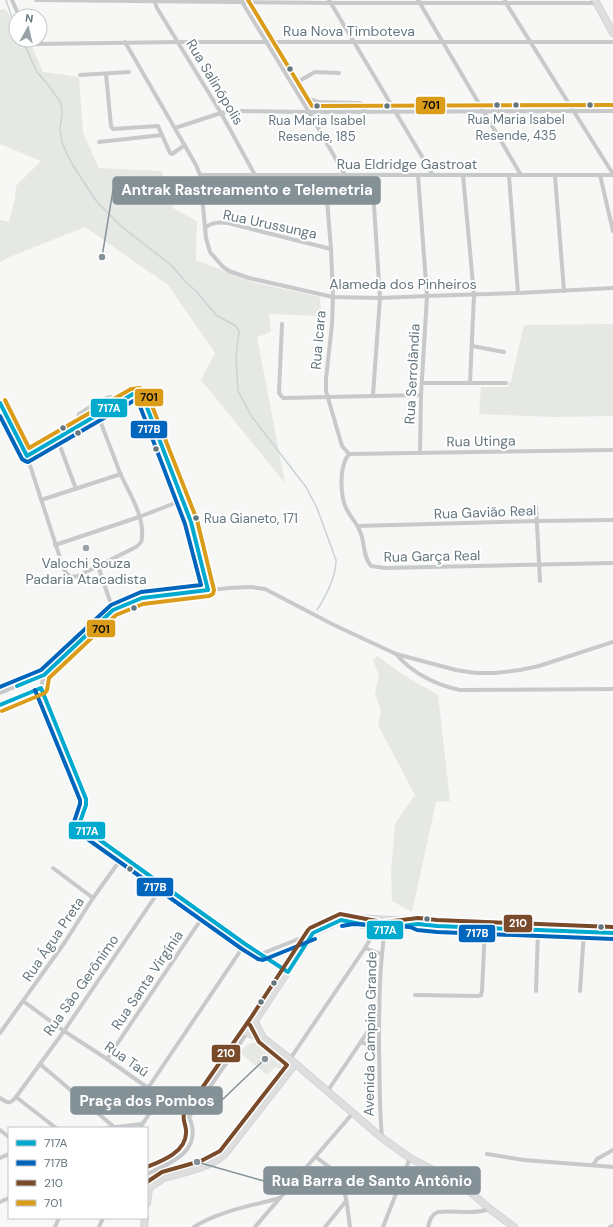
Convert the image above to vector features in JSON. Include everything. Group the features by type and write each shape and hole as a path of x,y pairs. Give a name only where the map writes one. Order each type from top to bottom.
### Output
{"street":[{"path":"36,0 330,2 596,1 613,33"},
{"name":"Rua Salinópolis","path":"154,0 157,8 221,113 255,175"},
{"path":"242,1 345,175"},
{"path":"418,1 521,175"},
{"path":"330,2 433,175"},
{"path":"506,2 613,175"},
{"name":"Rua Nova Timboteva","path":"48,44 124,42 613,42"},
{"name":"Alameda dos Pinheiros","path":"124,42 196,165 200,175 206,238 210,252 222,266 229,271 249,278 333,297 380,298 518,294 613,288"},
{"path":"80,75 129,72"},
{"path":"339,73 313,72 300,80 300,83 309,99 318,102 360,103 364,105 364,111"},
{"path":"106,74 111,126 113,129 155,125 160,128 170,154 185,145"},
{"path":"175,128 221,113 242,110 309,112 613,112"},
{"path":"99,142 162,135"},
{"name":"Rua Eldridge Gastroat","path":"200,175 613,175"},
{"name":"Rua Icara","path":"326,175 333,297 332,324 326,379 327,396 342,446 349,454"},
{"path":"372,175 380,298 373,395"},
{"name":"Rua Serrolândia","path":"418,175 427,296 421,394 420,453"},
{"path":"463,175 474,295 470,383"},
{"path":"600,175 613,231"},
{"path":"509,176 518,294"},
{"path":"555,176 564,291"},
{"name":"Rua Urussunga","path":"205,228 216,222 228,224 331,249"},
{"path":"282,324 279,393 283,398 421,394"},
{"path":"472,346 504,352"},
{"path":"422,383 506,382"},
{"path":"27,456 133,394 138,394 143,397 191,522 208,590"},
{"path":"79,426 78,419 80,414 101,401 111,397 119,403"},
{"path":"0,403 27,456 55,545 64,570 70,577 78,576 140,545 141,542 142,535 139,517 98,415"},
{"path":"58,438 76,489"},
{"name":"Rua Utinga","path":"349,454 613,450"},
{"name":"Rua Garça Real","path":"349,454 343,464 342,494 346,507 358,526 368,562 371,566 377,568 613,563"},
{"path":"41,500 121,474"},
{"path":"55,545 139,517 183,500"},
{"path":"536,507 538,521 538,565 540,581"},
{"name":"Rua Gavião Real","path":"358,526 613,520"},
{"path":"98,566 113,610"},
{"path":"0,693 44,675 113,610 130,602 142,598 240,587 265,589 334,625 396,654 456,670 476,673 495,673 539,666 613,642"},
{"path":"396,654 403,662 424,677 447,687 460,690 613,689"},
{"path":"44,675 41,688 86,799 86,805 80,822 83,828 245,944 288,972"},
{"path":"0,705 41,688"},
{"name":"Rua Água Preta","path":"0,1033 65,942 93,898 123,856"},
{"path":"53,868 93,898"},
{"name":"Rua São Gerônimo","path":"16,1097 64,1031 163,885"},
{"name":"Rua Santa Virgínia","path":"107,1058 204,915"},
{"path":"262,954 341,920 353,918 382,919 411,921 418,924"},
{"path":"148,1187 164,1178 210,1164 224,1155 292,1061 366,948 375,928 375,922 382,919"},
{"path":"382,919 387,924 385,929"},
{"path":"341,920 375,928 380,931 418,924 613,933"},
{"path":"415,995 481,995 485,928"},
{"name":"Avenida Campina Grande","path":"382,1138 380,1114 379,1015 381,954 385,929"},
{"path":"536,991 538,930"},
{"path":"580,992 584,931"},
{"path":"148,1174 183,1155 188,1148 194,1134 189,1118 255,1022 313,933"},
{"path":"148,1088 245,944"},
{"path":"366,948 381,954"},
{"name":"Rua Taú","path":"23,1001 64,1031 107,1058 189,1118"},
{"path":"327,1092 379,1015"},
{"path":"255,1022 263,1038"},
{"path":"247,1033 263,1038 382,1138 410,1158 457,1182 514,1227"},
{"path":"361,1042 380,1048"},
{"path":"40,1064 114,1127 141,1126 160,1097"},
{"path":"0,1098 9,1103 16,1097 55,1127"},
{"path":"255,1227 353,1114"},
{"path":"0,1130 8,1136"},
{"path":"593,1166 597,1159 613,1150"},
{"path":"487,1154 524,1160 613,1167"},
{"path":"316,1157 341,1180 350,1227"},
{"path":"383,1227 410,1158"},
{"path":"194,1227 217,1215 282,1197"},
{"path":"325,1227 346,1201"},
{"path":"428,1227 431,1218 438,1212 469,1213 490,1209"}],"shaded area":[{"path":"5,9 8,13 8,48 32,48 43,72 79,77 83,133 99,168 162,171 173,208 197,221 196,260 252,282 320,297 321,316 269,314 271,332 257,337 285,483 201,380 215,353 168,285 85,227 0,262 0,220 9,222 15,198 16,186 41,161 0,144 0,10"},
{"path":"613,324 613,416 555,417 479,414 481,387 508,387 509,382 511,381 524,325"},
{"path":"108,399 113,400 80,421 82,415"},
{"path":"377,656 405,676 438,695 450,801 436,802 412,912 392,901 391,872 395,824 415,795 378,725 381,710 375,694 379,676 373,660"},
{"path":"256,1042 264,1043 289,1065 288,1067 282,1067 280,1069 275,1067 267,1075 240,1053 247,1045"}],"waterway":[{"path":"6,0 9,8"},
{"path":"26,48 37,72 61,103 62,113 60,129 62,143 72,164 97,202 121,226 171,265 197,292 216,315 236,326 239,331 236,358 238,391 252,417 306,487 317,508 336,560 332,580 327,593 317,610"}],"transit line":[{"name":"701","path":"248,0 312,106 613,105"},
{"name":"701","path":"2,711 45,693 49,678 116,615 143,604 209,596 213,594 214,590 197,520 147,393 140,388 131,389 29,448 5,400"},
{"name":"717A","path":"0,403 27,456 133,394 138,394 143,397 191,522 208,590 142,598 113,610 44,675 17,686"},
{"name":"717B","path":"0,416 22,459 28,462 135,400 138,401 185,524 201,585 141,592 111,605 41,670 0,687"},
{"name":"717A","path":"0,705 41,688 86,799 86,805 80,822 83,828 245,944 288,972 313,933 341,920 375,927 381,931 385,930 386,928 418,924 613,933"},
{"name":"717B","path":"35,690 80,800 74,822 79,833 258,959 263,960 315,939"},
{"name":"210","path":"310,928 340,914 377,921 381,925 385,922 418,918 613,927"},
{"name":"717B","path":"342,926 353,924 410,927 417,930 437,932 613,939"},
{"name":"210","path":"148,1167 166,1159 178,1151 185,1140 186,1128 184,1114 250,1019 308,930"},
{"name":"210","path":"148,1181 162,1172 201,1161 220,1151 287,1065 259,1042 250,1025"}],"place":[{"name":"Rua Maria Isabel Resende, 435","path":"516,105"},
{"name":"Rua Maria Isabel Resende, 185","path":"317,106"},
{"name":"Antrak Rastreamento e Telemetria","path":"102,257"},
{"name":"Rua Gianeto, 171","path":"196,518"},
{"name":"Valochi Souza Padaria Atacadista","path":"86,548"},
{"name":"Praça dos Pombos","path":"265,1059"},
{"name":"Rua Barra de Santo Antônio","path":"197,1162"}]}
